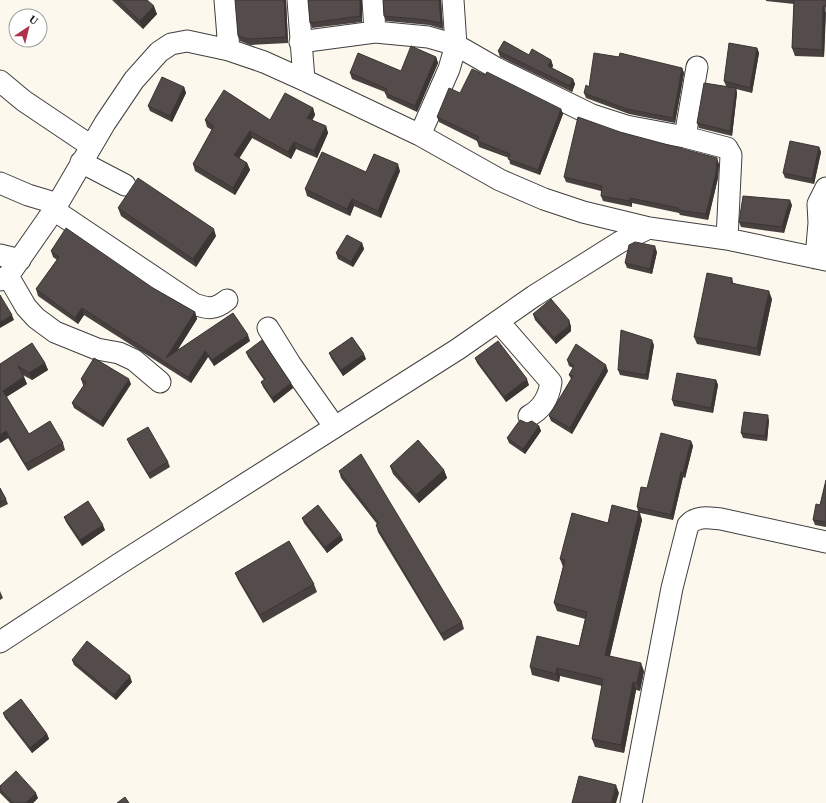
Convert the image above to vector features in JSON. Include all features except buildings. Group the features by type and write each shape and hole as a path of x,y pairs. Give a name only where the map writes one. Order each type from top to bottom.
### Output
{"street":[{"path":"225,0 229,50"},
{"path":"298,0 304,80"},
{"path":"373,0 375,32"},
{"path":"420,135 449,70 456,45 453,0"},
{"path":"300,42 375,32 428,37 456,45 496,68 592,116 626,126 685,137 727,148 731,155 727,239"},
{"path":"160,382 129,358 108,350 97,349 54,332 36,318 26,307 7,268 56,207 86,154 134,80 159,52 171,44 187,41 229,50 264,62 420,135 524,191 583,212 649,228 727,239 821,259 818,204 826,188"},
{"path":"685,137 697,67"},
{"path":"0,81 125,185"},
{"path":"0,183 56,207 194,304 207,309 218,307 227,300"},
{"path":"0,642 334,426 458,349 498,321 620,242 649,228"},
{"path":"498,321 551,382 550,390 541,407 529,416"},
{"path":"268,328 291,365 334,426"},
{"path":"631,803 672,588 688,525 693,520 704,517 721,519 826,542"}]}
